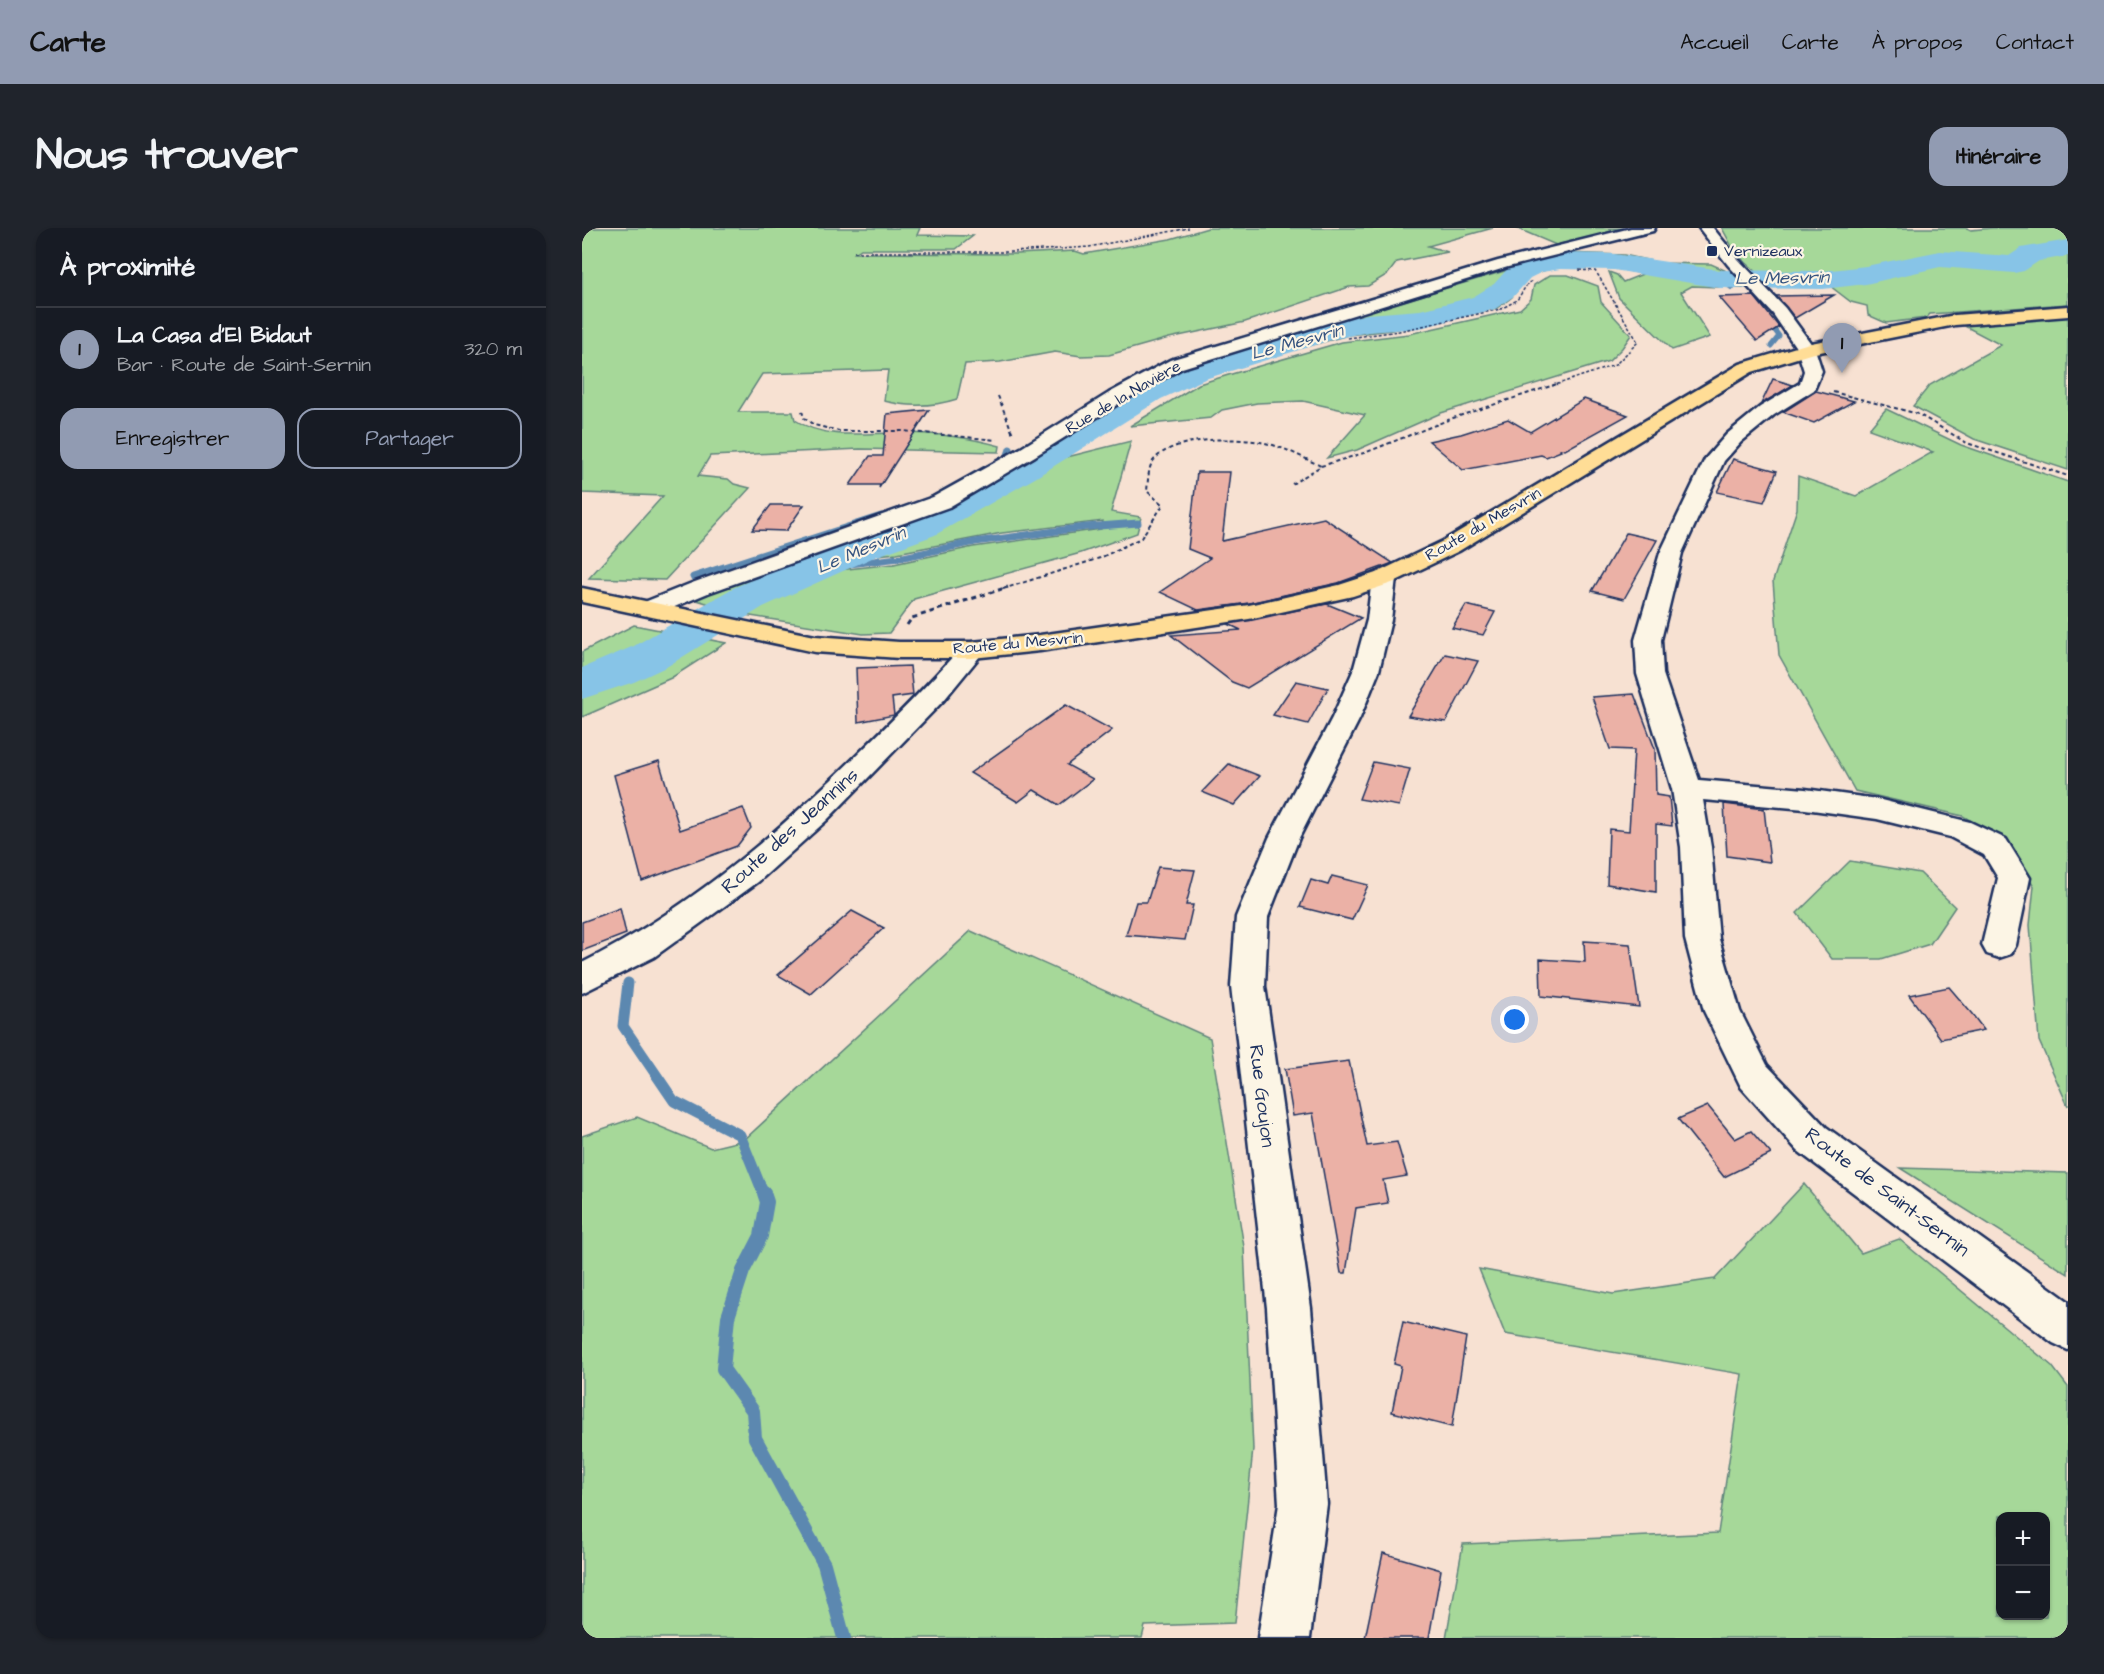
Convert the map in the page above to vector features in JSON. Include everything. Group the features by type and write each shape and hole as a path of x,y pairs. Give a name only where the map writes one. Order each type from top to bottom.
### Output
{"main road":[{"name":"Route du Mesvrin","path":"582,595 815,644 899,650 972,650 1114,633 1249,612 1304,601 1384,578 1451,546 1746,368 1806,349 1955,320 2068,310"}],"street":[{"name":"Rue de la Navière","path":"651,608 700,588 941,502 1022,447 1176,364 1503,264 1648,228"},
{"path":"1706,228 1739,269 1779,311 1806,349 1813,371 1808,386"},
{"name":"Route de Saint-Sernin","path":"1808,386 1759,418 1734,438 1715,459 1671,553 1648,640 1650,674 1687,789 1696,847 1702,939 1722,1011 1754,1076 1812,1139 2068,1328"},
{"name":"Rue Goujon","path":"1284,1638 1303,1504 1289,1308 1248,986 1252,917 1284,838 1346,718 1366,671 1379,620 1384,578"},
{"name":"Route des Jeannins","path":"582,979 642,948 747,874 816,813 934,694 972,650"},
{"path":"1687,789 1805,799 1877,809 1959,829 1995,847 2014,878 1999,945"}],"path":[{"path":"854,252 1013,252 1089,247 1189,228"},
{"path":"1292,484 1321,466 1367,452 1453,418 1615,365 1638,342 1634,329 1612,302 1607,284 1595,271 1572,269"},
{"path":"1345,338 1399,331 1501,309 1517,300 1528,283 1536,279"},
{"path":"1808,386 1917,414 1967,443 2068,476"},
{"path":"998,396 1022,447"},
{"path":"802,411 804,418 814,425 839,431 953,434 1022,447"},
{"path":"899,650 905,629 912,618 1100,558 1141,538 1163,505 1147,491 1152,461 1166,449 1210,440 1267,443 1321,466"}],"green space":[{"path":"582,228 920,228 917,235 973,236 956,249 861,249 855,253 1017,254 1075,251 1084,254 1170,239 1208,228 1493,228 1428,246 1448,252 1397,262 1388,274 1368,286 1349,287 1245,322 1169,338 1109,355 1081,356 1055,352 1000,362 965,364 957,399 938,404 911,405 884,401 888,370 762,374 738,412 793,412 795,420 832,433 912,433 963,438 1000,446 999,452 860,449 710,456 698,476 728,479 734,484 750,488 665,580 589,578 663,496 582,493"},
{"path":"1516,228 1631,228 1556,245"},
{"path":"1722,228 1967,228 1971,230 2068,228 2068,304 1930,314 1926,318 1886,323 1868,315 1867,306 1851,302 1826,283 1772,285 1736,254"},
{"path":"1563,253 1624,255 1661,263 1546,258"},
{"path":"1570,263 1618,265 1734,283 1742,288 1692,286 1681,292 1710,337 1672,350 1619,298 1609,272 1617,275 1623,282 1643,274 1599,267 1565,267 1535,274 1523,281 1512,297 1497,308 1392,330 1349,335 1207,373 1212,369 1305,341 1367,326 1398,325 1476,307 1493,301 1510,289 1520,276 1550,265"},
{"path":"1661,263 1711,264 1727,271 1732,277 1674,269"},
{"path":"1508,270 1499,286 1484,298 1464,306 1417,316 1355,323 1288,339 1291,334"},
{"path":"1550,275 1568,275 1598,286 1601,302 1631,335 1609,361 1441,413 1357,450 1327,458 1365,415 1303,401 1257,403 1222,410 1211,418 1130,426 1199,384 1235,373 1342,342 1409,334 1520,309 1531,299 1534,285"},
{"path":"2068,313 2068,470 1974,439 1913,406 1930,385 2001,345 1957,322"},
{"path":"1886,409 1961,445 2068,482 2068,1106 2039,1041 2030,925 2034,886 2009,844 1963,816 1855,791 1779,655 1773,581 1797,509 1798,476 1856,496 1933,452 1869,429"},
{"path":"1131,441 1111,512 1141,517 1137,533 1081,553 914,599 889,633 863,634 744,615 750,603 820,572 894,564 973,547 1101,529 1103,521 1002,533 897,553 848,558 918,538 985,502 1032,471 1059,459"},
{"path":"929,514 716,606 697,600 704,591"},
{"path":"634,625 726,643 671,678 582,717 582,652"},
{"path":"1850,861 1920,873 1955,907 1930,944 1881,959 1832,959 1797,913"},
{"path":"971,931 1210,1038 1244,1247 1253,1449 1235,1623 1145,1626 1142,1638 582,1638 582,1136 637,1117 711,1148 744,1140"},
{"path":"1900,1168 2068,1173 2068,1274"},
{"path":"1804,1184 1861,1253 1899,1239 2052,1366 2068,1387 2068,1638 1446,1638 1463,1544 1718,1533 1742,1374 1505,1334 1479,1269 1613,1294 1715,1279"}],"building":[{"path":"1834,295 1795,318 1776,296"},
{"path":"1754,296 1779,327 1757,341 1719,297"},
{"path":"1773,379 1793,385 1761,404"},
{"path":"1816,391 1854,401 1814,423 1783,412"},
{"path":"1584,399 1628,415 1565,450 1561,449 1546,457 1541,455 1463,470 1429,441 1461,434 1508,419 1530,432"},
{"path":"929,410 879,488 880,485 850,485 870,456 883,456 887,414"},
{"path":"1733,459 1777,471 1764,502 1717,492"},
{"path":"1197,472 1230,472 1222,541 1324,518 1393,563 1338,583 1249,603 1198,610 1160,592 1210,558 1188,549"},
{"path":"771,505 804,505 786,531 752,530"},
{"path":"1626,533 1657,540 1624,599 1592,591"},
{"path":"1327,604 1361,618 1247,688 1232,682 1171,635 1241,630 1228,624"},
{"path":"1466,605 1495,612 1483,635 1452,628"},
{"path":"1445,654 1478,661 1446,722 1408,716"},
{"path":"910,666 913,695 892,698 894,715 858,722 856,668"},
{"path":"1296,681 1328,688 1308,724 1273,715"},
{"path":"1634,694 1655,749 1656,795 1669,797 1672,826 1656,824 1656,892 1607,884 1609,829 1629,831 1634,750 1610,749 1592,697"},
{"path":"1066,705 1112,730 1067,765 1093,779 1059,805 1034,790 1018,802 970,773"},
{"path":"659,761 680,830 743,808 751,828 737,846 642,881 614,775"},
{"path":"1373,762 1410,769 1399,806 1359,799"},
{"path":"1229,764 1260,776 1234,805 1202,792"},
{"path":"1724,804 1764,809 1770,862 1727,856"},
{"path":"1158,867 1195,870 1186,905 1193,905 1185,940 1126,935 1136,902 1147,902"},
{"path":"1332,876 1368,885 1352,920 1300,907 1311,880 1328,885"},
{"path":"620,908 626,934 582,951 582,922"},
{"path":"852,911 884,928 811,994 778,975"},
{"path":"1584,941 1630,944 1639,1007 1541,996 1540,959 1585,962"},
{"path":"1949,987 1984,1030 1941,1039 1909,995"},
{"path":"1349,1061 1367,1146 1397,1142 1407,1176 1383,1180 1388,1203 1356,1208 1346,1273 1341,1273 1313,1113 1293,1116 1285,1069"},
{"path":"1708,1106 1735,1139 1751,1131 1771,1154 1724,1177 1678,1119"},
{"path":"1403,1322 1466,1337 1452,1427 1392,1412 1401,1366 1394,1364"},
{"path":"1383,1553 1441,1570 1429,1638 1365,1638"}],"waterway":[{"name":"Le Mesvrin","path":"582,684 617,672 651,656 747,598 857,549 920,526 1021,470 1149,392 1193,372 1328,331 1368,323 1420,319 1484,303 1504,290 1520,272 1535,265 1560,261 1614,262 1720,279 1823,280 1866,275 1940,259 2014,265 2031,254 2068,248"},
{"path":"1720,279 1732,288"},
{"path":"1770,324 1779,336 1771,346"},
{"path":"999,463 1007,458 1010,449"},
{"path":"693,577 881,516"},
{"path":"816,568 899,558 975,542 1086,527 1138,523"},
{"path":"628,983 623,1026 674,1101 740,1135 764,1195"},
{"path":"764,1193 767,1202 761,1236 743,1271 728,1317 723,1369 753,1411 755,1438 824,1564 844,1638"}],"place":[{"name":"Vernizeaux","path":"1712,251"},
{"name":"La Casa d’El Bidaut","path":"1842,373"}]}
